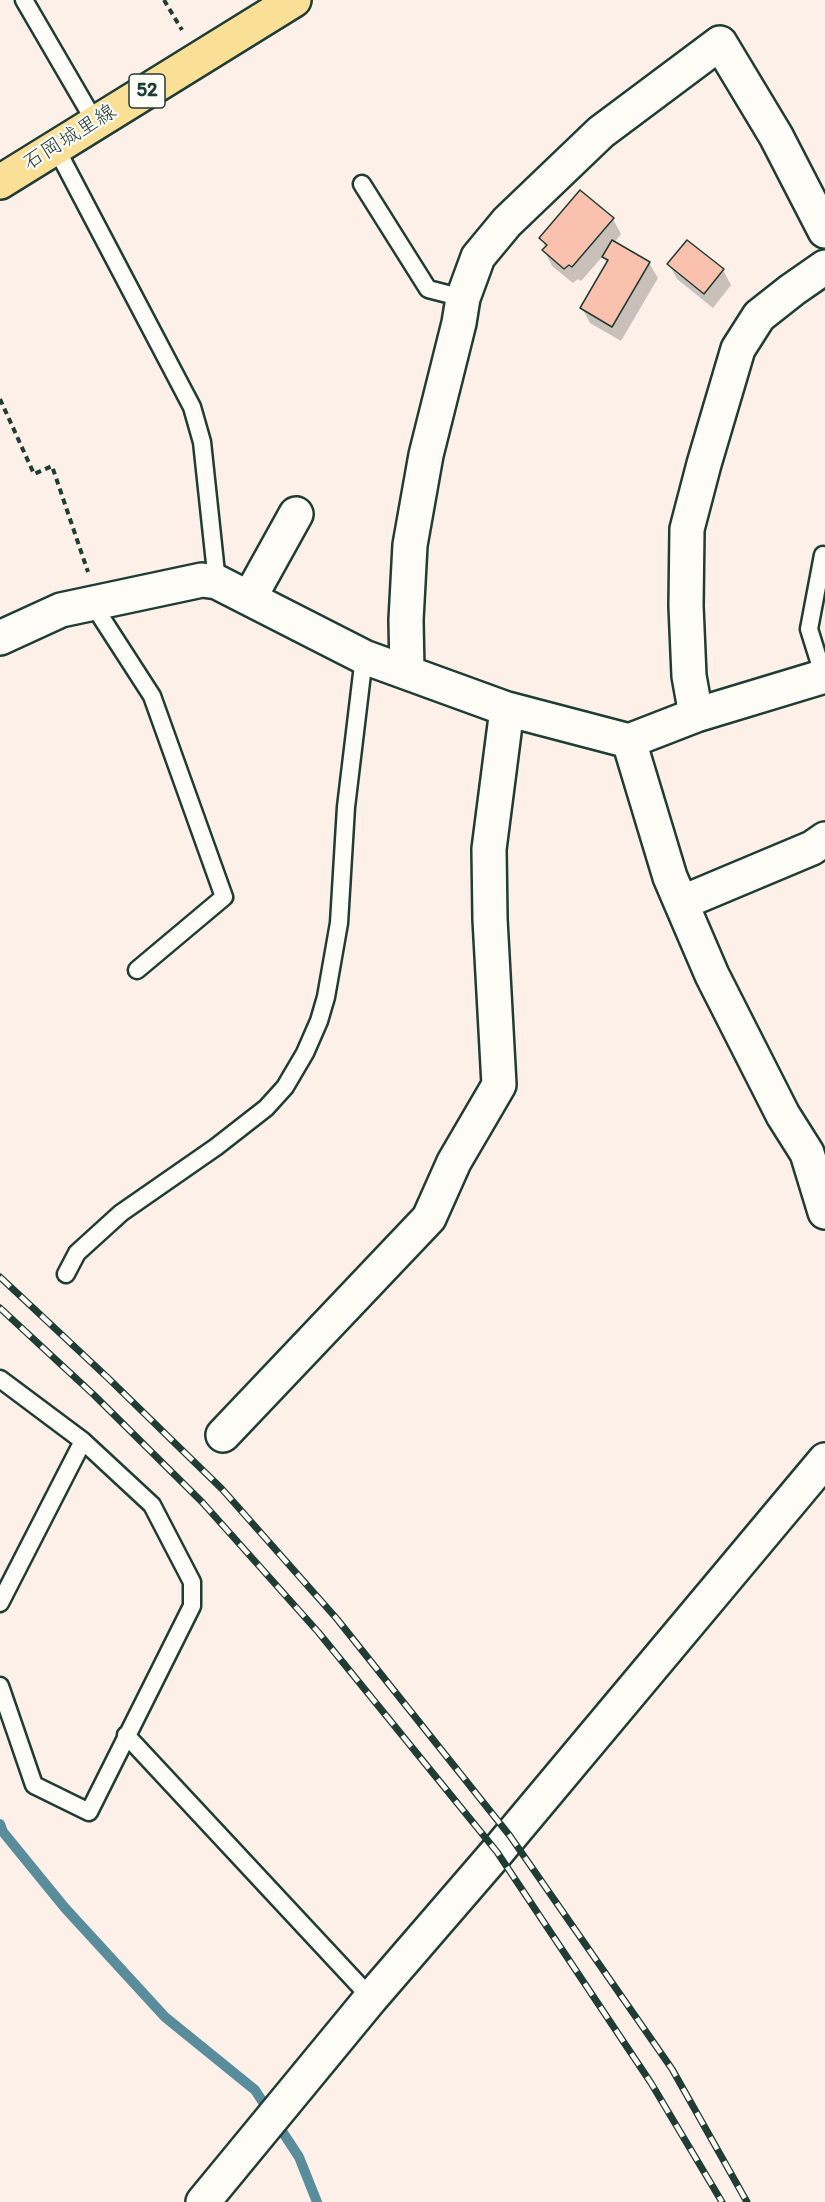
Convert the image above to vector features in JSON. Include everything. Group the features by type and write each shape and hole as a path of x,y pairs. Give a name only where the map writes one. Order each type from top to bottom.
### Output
{"main road":[{"name":"石岡城里線","path":"0,182 294,0"}],"street":[{"path":"407,672 406,620 410,545 426,455 463,298 478,257 507,222 601,132 720,43 776,136 825,231"},
{"path":"696,715 689,676 686,606 687,529 707,453 738,349 759,316 825,267"},
{"path":"250,597 296,514"},
{"path":"0,638 61,610 202,580 218,582 364,657 507,709 629,741 696,715 825,677"},
{"path":"223,1435 429,1218 454,1162 499,1085 489,849 507,709"},
{"path":"629,741 670,877 712,975 783,1115 807,1153 825,1212"},
{"path":"681,903 812,848 825,839"},
{"path":"203,2202 370,1998 497,1852 825,1460"}],"lane":[{"path":"24,0 95,122"},
{"path":"56,148 192,407 202,442 218,582"},
{"path":"362,183 428,289 463,298"},
{"path":"823,555 809,629 825,677"},
{"path":"98,601 101,617 152,696 224,897 137,969"},
{"path":"66,1274 77,1253 121,1213 147,1197 266,1108 285,1087 305,1053 319,1021 326,997 339,923 346,807 364,657"},
{"path":"0,1379 83,1441 152,1505 192,1582 192,1606 89,1812 34,1785 0,1686"},
{"path":"0,1603 83,1441"},
{"path":"126,1735 370,1998"}],"path":[{"path":"0,399 34,474 52,466 98,601"}],"building":[{"path":"580,190 614,218 572,267 569,265 564,269 542,250 547,245 539,238"},
{"path":"612,240 650,262 612,327 580,308 608,260 602,257"},
{"path":"687,240 724,269 704,294 667,264"}],"waterway":[{"path":"0,1824 3,1832 65,1908 165,2017 255,2090 299,2157 317,2202"}],"railway":[{"path":"0,1277 222,1489 337,1619 510,1836 672,2069 747,2202"},
{"path":"0,1308 94,1395 202,1502 319,1633 497,1852 651,2083 722,2202"}]}
